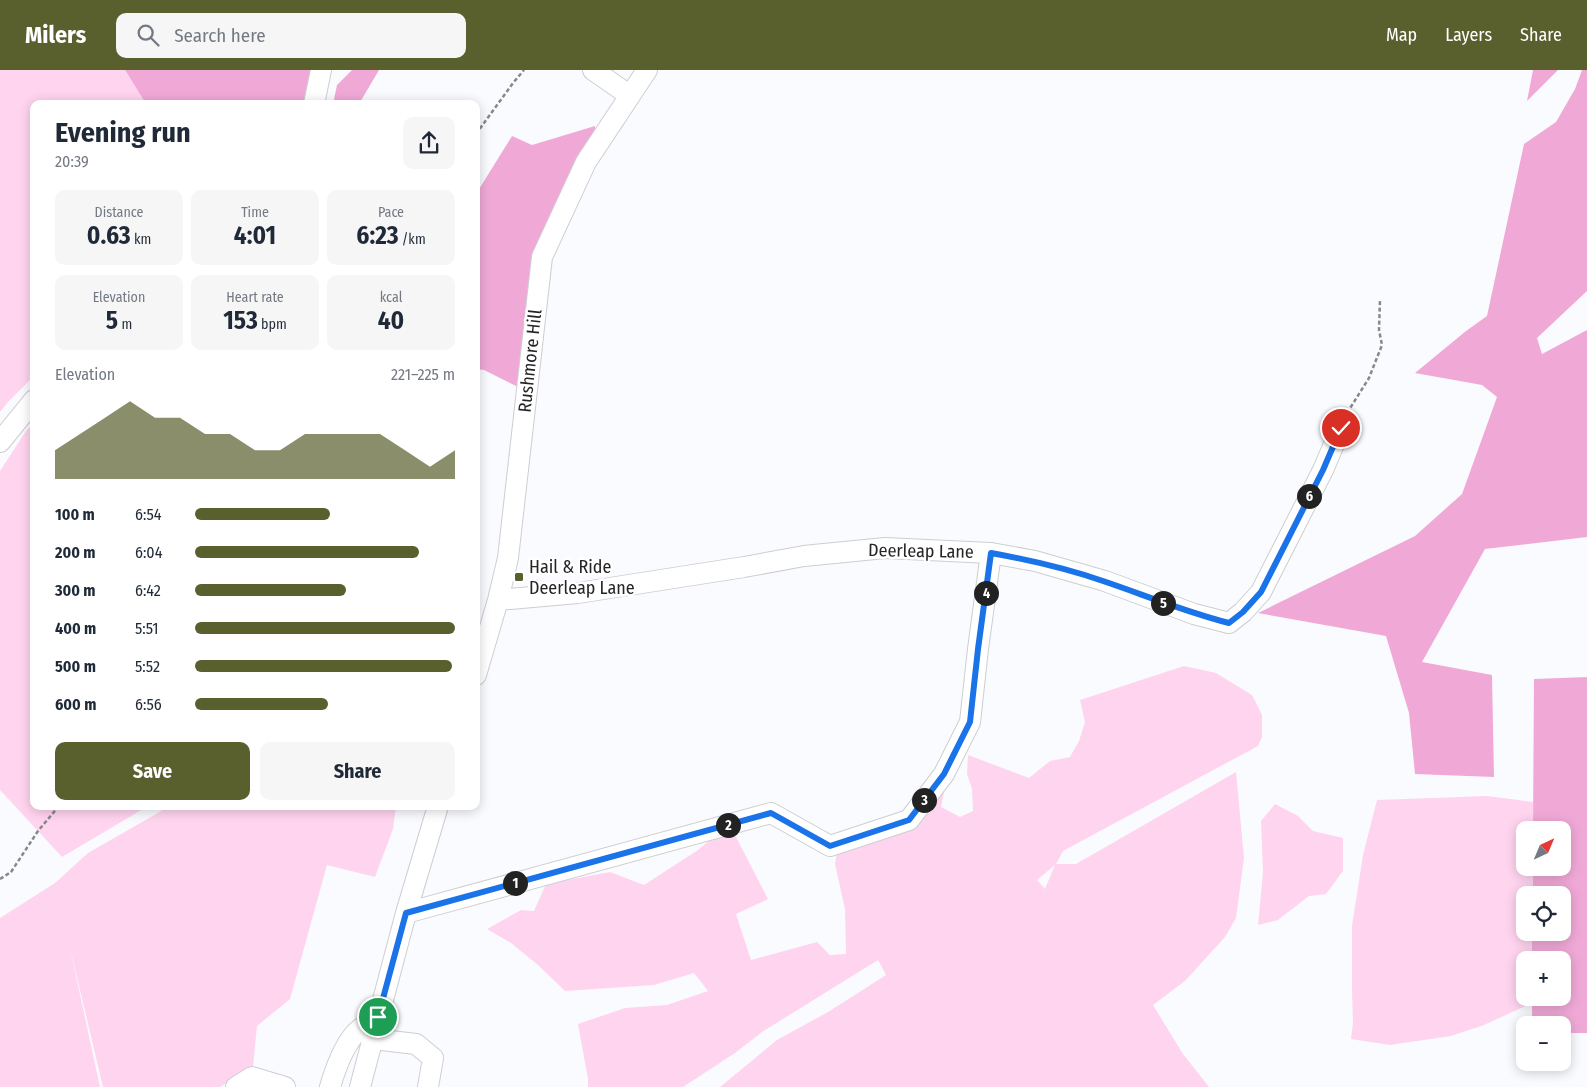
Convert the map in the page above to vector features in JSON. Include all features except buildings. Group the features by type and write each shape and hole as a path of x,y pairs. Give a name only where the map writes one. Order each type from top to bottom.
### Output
{"street":[{"path":"315,100 321,70"},
{"path":"593,70 629,95"},
{"name":"Rushmore Hill","path":"480,661 498,600 509,548 542,257 586,162 647,70"},
{"path":"0,442 30,405"},
{"name":"Deerleap Lane","path":"498,600 578,592 804,556 885,548 991,553 1035,562 1105,581 1194,614 1229,623 1243,612 1261,592 1323,470 1341,428"},
{"path":"406,913 771,813 830,846 909,820 944,774 970,722 991,553"},
{"path":"360,1087 406,913 437,810"},
{"path":"330,1087 345,1049 353,1036 361,1028 378,1017"},
{"path":"373,1038 416,1044 433,1058 428,1087"},
{"path":"236,1087 252,1076 285,1087"}],"path":[{"path":"480,128 524,70"},
{"path":"1341,428 1347,414 1369,378 1382,345 1379,330 1380,300"},
{"path":"0,879 11,872 38,831 56,810"}],"shaded area":[{"path":"0,70 125,70 144,100 30,100 30,380 0,412"},
{"path":"125,70 312,70 306,100 144,100"},
{"path":"352,70 379,70 361,100 334,100 337,85"},
{"path":"1533,70 1558,70 1527,101"},
{"path":"1582,70 1587,70 1587,291 1537,338 1542,354 1587,330 1587,537 1485,549 1422,662 1492,675 1494,777 1415,774 1409,713 1386,636 1258,613 1415,536 1462,494 1497,397 1482,385 1415,373 1487,316 1524,144 1556,122 1575,89"},
{"path":"595,126 595,139 536,260 522,389 480,370 480,188 512,136 532,145"},
{"path":"30,427 30,810 141,810 62,857 0,790 0,471"},
{"path":"1184,666 1216,673 1252,695 1262,715 1262,737 1258,746 1063,851 1056,864 1076,864 1236,772 1244,858 1236,918 1225,937 1185,981 1153,1005 1183,1054 1209,1087 720,1087 777,1040 828,1012 886,975 878,960 762,1032 735,1053 683,1087 588,1087 578,1024 625,1008 667,1005 708,991 694,973 654,985 565,991 511,943 487,929 521,910 534,911 546,884 610,872 644,885 698,850 710,840 734,833 768,899 736,914 751,960 817,942 830,955 846,954 845,909 835,864 837,852 873,841 946,783 941,807 960,817 973,811 972,789 967,774 968,755 1029,778 1050,761 1070,757 1079,741 1085,722 1080,700","holes":["1055,865 1045,889 1037,880"]},
{"path":"1587,677 1587,1033 1571,1033 1571,1016 1532,1016 1532,1006 1571,1006 1571,951 1532,951 1532,941 1571,941 1571,886 1533,886 1533,876 1571,876 1571,821 1533,821 1534,679"},
{"path":"1487,796 1533,802 1533,821 1516,821 1516,876 1533,876 1533,886 1516,886 1516,941 1532,941 1532,951 1516,951 1516,1006 1525,1006 1484,1025 1451,1036 1390,1045 1351,1039 1353,1023 1352,926 1363,855 1377,800"},
{"path":"1275,804 1298,816 1313,831 1343,838 1343,871 1326,894 1309,896 1278,920 1258,925 1263,872 1261,821"},
{"path":"163,810 395,810 393,829 375,877 327,865 290,999 257,1026 253,1067 220,1087 103,1087 70,948 100,1087 0,1087 0,918 55,883 88,853"}],"place":[{"name":"Hail & Ride Deerleap Lane","path":"519,577"}],"route":[{"path":"378,1017 406,913 771,813 830,846 909,820 944,774 970,722 991,553 1035,562 1105,581 1194,614 1229,623 1243,612 1261,592 1323,470 1341,428"}]}
